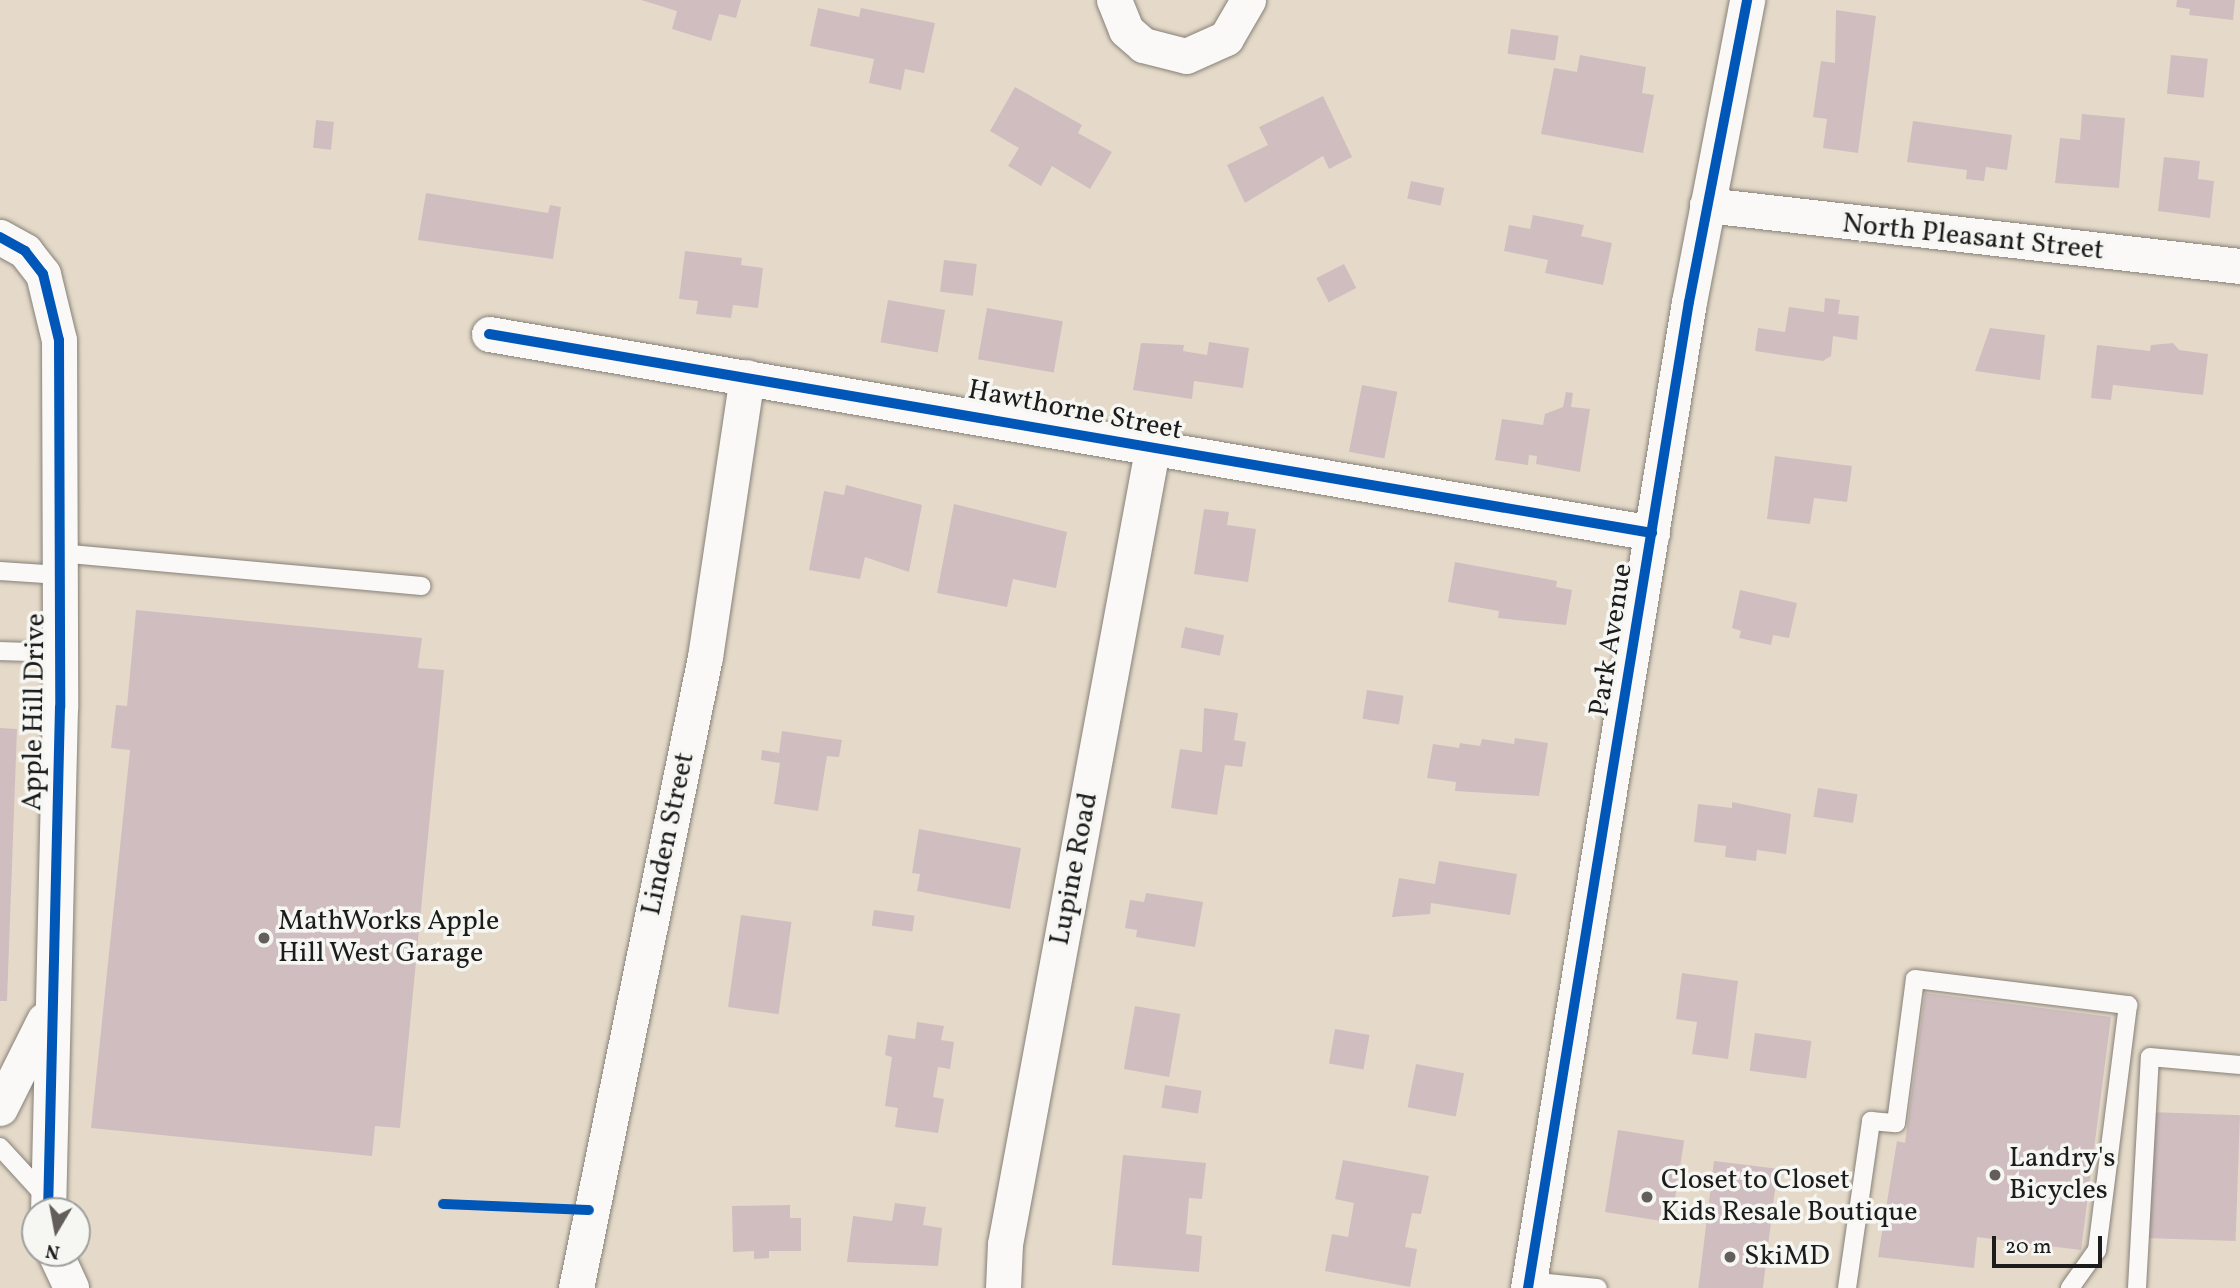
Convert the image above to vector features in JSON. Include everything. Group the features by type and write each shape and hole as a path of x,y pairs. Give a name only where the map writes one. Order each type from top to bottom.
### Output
{"street":[{"path":"1114,0 1126,30 1143,45 1186,55 1226,38 1248,0"},
{"name":"Park Avenue","path":"1528,1284 1707,205 1747,0"},
{"name":"North Pleasant Street","path":"1707,205 2240,266"},
{"name":"Apple Hill Drive","path":"0,237 37,266 54,303 62,393 60,653 50,1006 48,1197"},
{"name":"Hawthorne Street","path":"489,334 747,377 1152,450 1653,533"},
{"name":"Linden Street","path":"576,1288 702,669 747,377"},
{"name":"Lupine Road","path":"1003,1288 1005,1244 1152,450"},
{"name":"Apple Hill Drive","path":"0,1108 50,1006"},
{"path":"61,1267 71,1288"}],"lane":[{"path":"0,571 60,564 422,586"},
{"path":"0,651 60,653"},
{"path":"1847,1288 1871,1121 1896,1123 1915,979 2127,1005 2097,1250 2070,1288"},
{"path":"2137,1288 2150,1057 2240,1065"},
{"path":"0,1147 35,1179 44,1197"},
{"path":"1528,1284 1598,1288"}],"building":[{"path":"641,0 741,0 736,18 719,14 711,41 672,29 677,11"},
{"path":"2177,0 2235,0 2233,20 2189,15 2190,9 2176,7"},
{"path":"818,8 859,17 861,8 935,23 924,73 905,69 901,90 869,83 874,59 810,46"},
{"path":"1836,10 1876,16 1858,153 1823,148 1827,119 1813,117 1821,61 1835,63"},
{"path":"1511,29 1559,36 1555,60 1508,54"},
{"path":"1580,55 1646,67 1642,93 1654,95 1643,153 1541,134 1554,68 1577,72"},
{"path":"2171,55 2208,59 2204,98 2167,94"},
{"path":"1015,87 1082,125 1078,133 1112,152 1090,189 1052,166 1041,186 1008,166 1019,148 990,131"},
{"path":"1323,96 1352,157 1329,169 1323,156 1245,203 1227,165 1268,145 1259,127"},
{"path":"2082,114 2125,118 2119,188 2055,183 2060,138 2080,140"},
{"path":"316,120 334,122 331,150 313,148"},
{"path":"1913,121 2012,135 2007,170 1986,167 1984,181 1966,179 1967,170 1907,162"},
{"path":"2164,157 2200,161 2198,179 2214,181 2210,218 2158,211"},
{"path":"1411,181 1444,188 1441,206 1407,199"},
{"path":"426,193 548,213 550,205 561,207 553,259 418,240"},
{"path":"1533,215 1584,225 1581,236 1612,243 1603,285 1545,273 1548,260 1504,251 1509,225 1530,229"},
{"path":"685,251 742,258 741,265 763,268 758,308 733,305 731,318 696,314 698,301 679,299"},
{"path":"944,260 977,264 973,296 940,292"},
{"path":"1344,264 1356,288 1329,302 1316,278"},
{"path":"1825,298 1840,300 1838,314 1859,316 1857,340 1833,336 1831,356 1823,361 1755,351 1758,328 1785,332 1789,307 1824,312"},
{"path":"888,300 945,310 938,352 881,342"},
{"path":"987,308 1063,321 1054,373 978,359"},
{"path":"1990,328 2045,335 2040,380 1975,371"},
{"path":"1209,342 1249,348 1243,388 1194,381 1192,399 1133,390 1141,343 1184,345 1183,351 1207,355"},
{"path":"2173,343 2179,350 2208,354 2203,395 2113,385 2111,400 2091,398 2097,345 2150,351 2151,345"},
{"path":"1362,385 1397,392 1384,459 1349,452"},
{"path":"1566,392 1573,393 1571,407 1590,409 1580,472 1536,464 1537,456 1529,455 1528,465 1495,460 1502,419 1543,425 1545,414 1563,407"},
{"path":"1775,456 1852,466 1847,502 1814,498 1810,524 1767,519"},
{"path":"846,485 922,505 909,572 865,557 860,579 809,570 824,491 844,495"},
{"path":"954,504 1067,532 1056,588 1013,579 1007,607 937,593"},
{"path":"1204,509 1229,512 1227,525 1256,529 1248,582 1194,574"},
{"path":"1455,562 1557,581 1556,587 1572,590 1566,625 1498,618 1499,611 1448,602"},
{"path":"1740,590 1797,603 1789,638 1773,635 1771,645 1739,638 1741,631 1732,628"},
{"name":"MathWorks Apple Hill West Garage","path":"136,610 422,638 418,668 444,670 400,1128 375,1126 372,1156 91,1128 130,750 111,748 116,705 127,706"},
{"path":"1185,627 1224,635 1220,656 1181,648"},
{"path":"1367,690 1404,696 1399,724 1362,719"},
{"path":"1204,708 1238,713 1234,740 1246,742 1242,767 1225,765 1217,815 1171,808 1180,749 1202,752"},
{"path":"0,728 17,729 7,1001 0,1001"},
{"path":"782,731 842,740 839,757 827,756 818,811 774,804 780,763 761,760 762,750 779,753"},
{"path":"1515,738 1548,743 1539,796 1455,791 1456,782 1427,778 1433,744 1459,748 1460,743 1480,746 1482,739 1514,744"},
{"path":"1818,788 1858,794 1853,823 1813,817"},
{"path":"1732,802 1791,814 1786,854 1757,850 1756,861 1725,857 1726,846 1694,842 1698,804 1732,808"},
{"path":"919,829 1021,848 1010,909 917,891 920,874 912,873"},
{"path":"1439,861 1517,874 1510,915 1431,903 1430,914 1392,917 1399,878 1435,884"},
{"path":"1146,893 1203,902 1195,947 1136,937 1137,930 1125,928 1130,900 1144,902"},
{"path":"874,910 915,916 912,932 872,926"},
{"path":"741,915 792,922 779,1014 728,1007"},
{"path":"1682,973 1738,981 1728,1059 1692,1054 1697,1022 1676,1019"},
{"path":"1925,993 2111,1017 2081,1250 1977,1237 1974,1268 1878,1257 1897,1141 1905,1143"},
{"path":"1135,1006 1180,1014 1169,1077 1124,1069"},
{"path":"917,1022 944,1026 941,1040 954,1042 950,1069 938,1067 933,1097 944,1099 938,1133 895,1127 898,1108 885,1106 892,1057 885,1055 888,1035 915,1039"},
{"path":"1335,1029 1369,1035 1363,1070 1329,1063"},
{"path":"1755,1033 1811,1041 1806,1079 1750,1071"},
{"path":"1416,1064 1464,1073 1456,1117 1408,1107"},
{"path":"1165,1085 1202,1091 1198,1114 1161,1108"},
{"path":"2150,1112 2240,1115 2236,1241 2146,1238"},
{"path":"1618,1130 1684,1140 1671,1222 1605,1212"},
{"path":"1123,1155 1206,1163 1202,1199 1189,1198 1186,1234 1202,1236 1199,1272 1112,1265"},
{"path":"1343,1160 1429,1176 1421,1214 1412,1213 1405,1247 1417,1249 1410,1287 1325,1271 1332,1234 1348,1237 1354,1203 1335,1199"},
{"path":"1714,1161 1778,1169 1763,1288 1698,1288"},
{"path":"895,1203 926,1207 923,1225 942,1228 938,1266 847,1262 853,1216 892,1221"},
{"path":"790,1205 790,1218 801,1218 801,1251 769,1251 769,1258 754,1259 754,1251 733,1252 732,1206"}],"cycle path":[{"path":"1528,1288 1689,302 1747,0"},
{"path":"0,237 25,251 43,274 59,340 60,707 48,1197"},
{"path":"489,334 1652,533"},
{"path":"443,1204 589,1210"}],"place":[{"name":"MathWorks Apple Hill West Garage","path":"264,938"},
{"name":"Landry's Bicycles","path":"1995,1175"},
{"name":"Closet to Closet Kids Resale Boutique","path":"1647,1197"},
{"name":"SkiMD","path":"1730,1257"}]}
